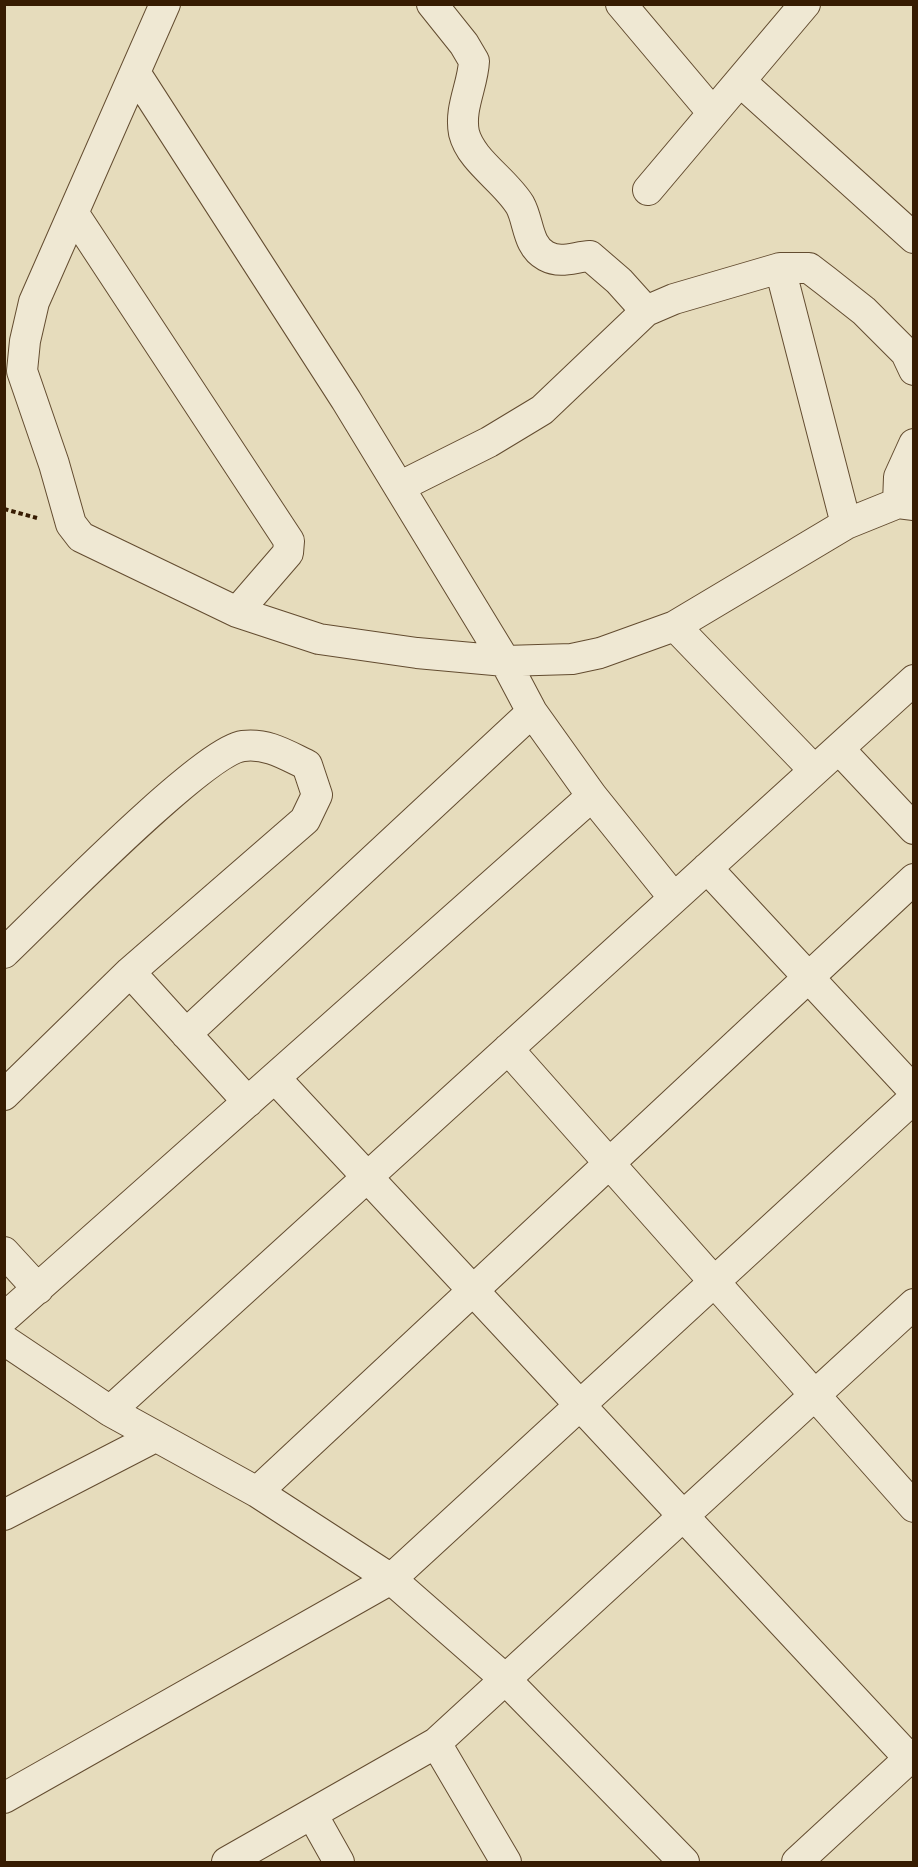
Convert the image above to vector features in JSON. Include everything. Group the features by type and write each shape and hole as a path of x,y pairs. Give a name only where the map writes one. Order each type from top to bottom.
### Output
{"street":[{"path":"165,4 34,302 25,341 22,371 54,464 70,524 81,537 105,551 179,583 237,612 330,641 417,653 504,661 572,659 600,653 675,626 846,524 906,504 899,477 914,444"},
{"path":"432,4 464,44 474,61 463,125 468,145 519,204 531,241 544,255 563,262 590,256 619,281 646,311"},
{"path":"621,4 712,112"},
{"path":"648,190 712,112 741,82 797,8"},
{"path":"136,74 346,400 504,661 531,712 592,796 674,898"},
{"path":"741,82 914,238"},
{"path":"74,214 289,542 288,553 237,612"},
{"path":"399,488 489,441 542,410 646,311 674,299 780,268 808,268 826,281 864,311 900,348 914,370"},
{"path":"780,268 846,524"},
{"path":"675,626 814,770"},
{"path":"110,1411 914,680"},
{"path":"186,1034 531,712"},
{"path":"4,953 178,788 219,755 241,746 266,746 307,765 317,795 305,820 130,972 4,1095"},
{"path":"839,748 914,829"},
{"path":"4,1318 592,796"},
{"path":"707,868 914,1091"},
{"path":"257,1492 913,881"},
{"path":"130,972 248,1102"},
{"path":"508,1049 914,1507"},
{"path":"275,1078 911,1756 797,1863"},
{"path":"4,1798 392,1579 914,1098"},
{"path":"4,1252 38,1288"},
{"path":"227,1863 436,1743 504,1678 914,1304"},
{"path":"4,1340 110,1411 257,1492 392,1579 504,1678 684,1863"},
{"path":"4,1515 155,1437"},
{"path":"436,1743 506,1863"},
{"path":"312,1814 339,1863"}]}
